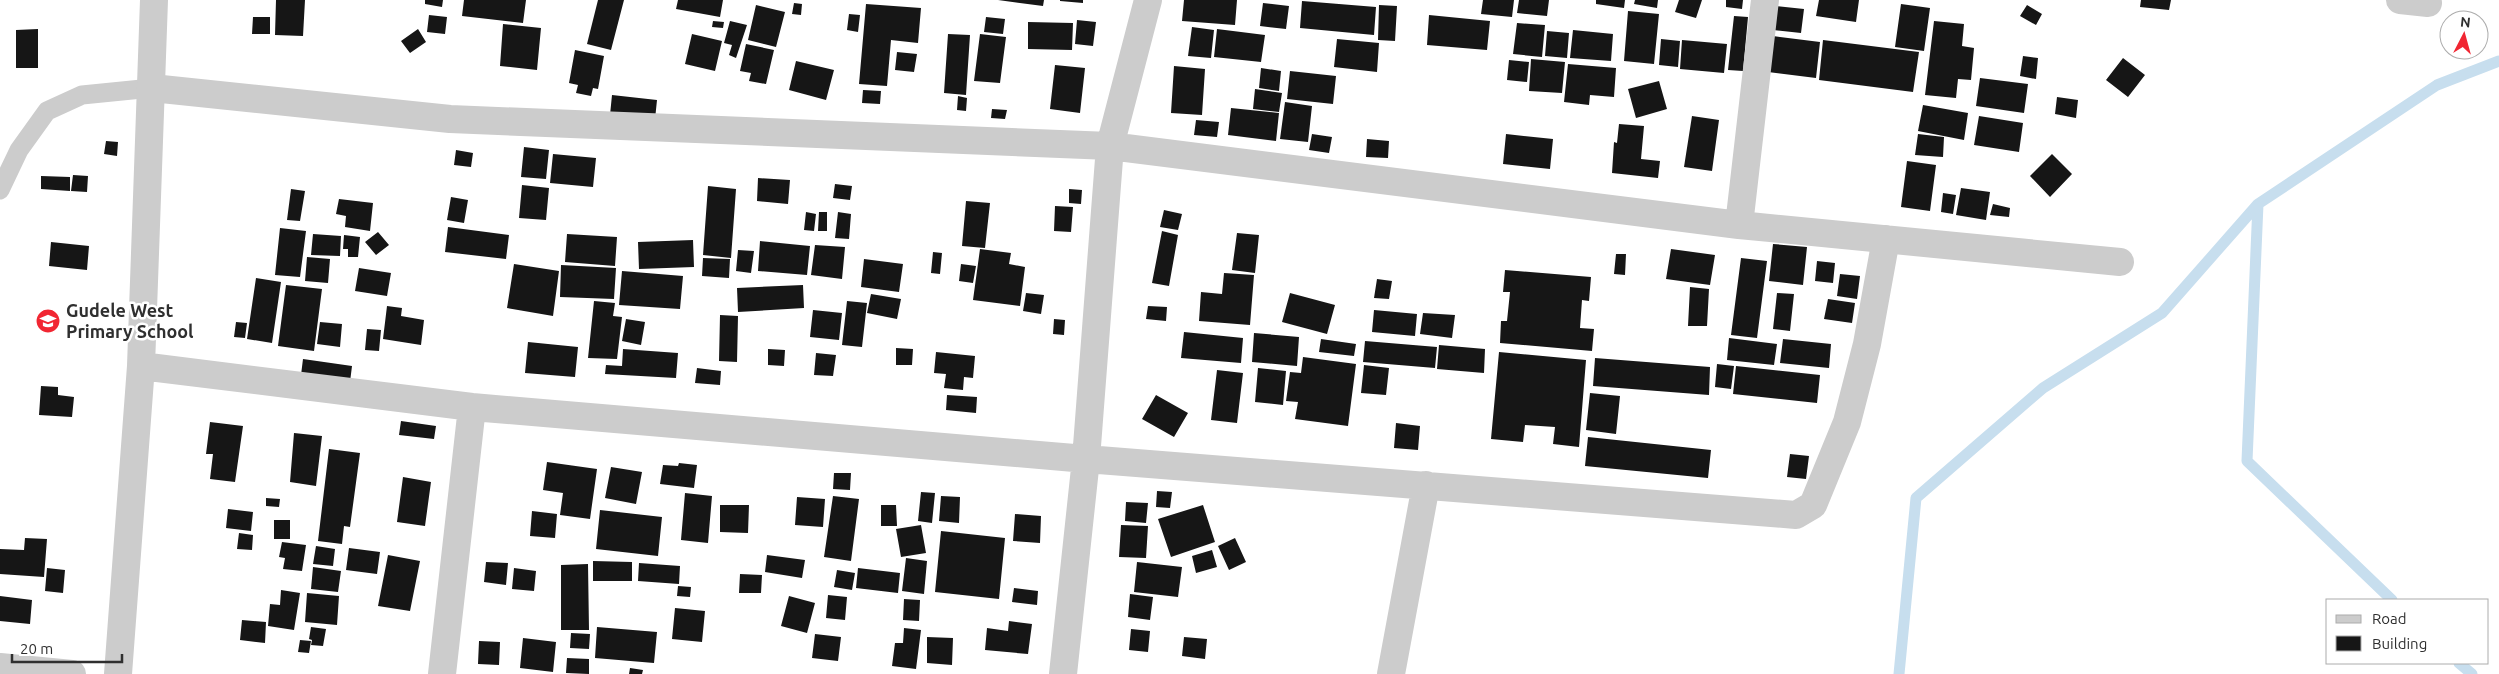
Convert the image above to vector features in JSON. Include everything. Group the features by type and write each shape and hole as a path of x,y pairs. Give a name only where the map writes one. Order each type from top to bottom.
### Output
{"street":[{"path":"118,674 141,366 154,0"},
{"path":"1063,674 1086,460 1110,146 1148,0"},
{"path":"1739,225 1765,0"},
{"path":"2400,0 2428,3"},
{"path":"152,88 450,120 1110,146 1739,225 2120,262"},
{"path":"141,366 472,407 1086,460 1796,514 1813,505 1847,422 1867,344 1886,239"},
{"path":"442,674 472,407"},
{"path":"1390,674 1426,485"},
{"path":"0,667 72,674"}],"lane":[{"path":"0,190 18,150 47,111 82,96 152,88"}],"building":[{"path":"276,0 305,0 303,36 275,35"},
{"path":"425,0 443,0 442,7 425,4"},
{"path":"464,0 526,0 523,23 462,16"},
{"path":"598,0 624,0 611,50 587,44"},
{"path":"678,0 723,0 720,17 676,9"},
{"path":"998,0 1044,0 1043,6"},
{"path":"1083,0 1083,3 1060,1"},
{"path":"1184,0 1237,0 1235,25 1182,21"},
{"path":"1483,0 1514,0 1512,17 1481,14"},
{"path":"1519,0 1549,0 1547,16 1517,13"},
{"path":"1596,0 1625,0 1624,8 1596,4"},
{"path":"1635,0 1658,0 1657,8 1634,4"},
{"path":"1679,0 1702,0 1696,18 1675,12"},
{"path":"1726,0 1743,0 1742,9 1726,7"},
{"path":"1819,0 1859,0 1856,22 1816,16"},
{"path":"2141,0 2171,0 2169,10 2140,7"},
{"path":"1302,1 1376,7 1374,35 1300,28"},
{"path":"794,3 802,4 801,15 792,14"},
{"path":"1263,3 1289,6 1286,29 1260,26"},
{"path":"866,4 921,8 918,43 891,40 887,86 859,84"},
{"path":"1901,4 1930,8 1924,51 1895,47"},
{"path":"756,5 785,12 776,47 748,40"},
{"path":"1379,5 1397,6 1395,41 1378,40"},
{"path":"2027,5 2042,14 2036,25 2020,16"},
{"path":"1776,6 1804,9 1801,33 1773,30"},
{"path":"1628,11 1659,14 1654,64 1624,61"},
{"path":"849,14 860,15 858,32 847,30"},
{"path":"429,15 447,17 445,34 427,32"},
{"path":"1429,15 1490,21 1487,50 1427,45"},
{"path":"1734,16 1748,17 1743,71 1728,70"},
{"path":"253,17 270,17 270,34 252,34"},
{"path":"986,17 1005,19 1003,34 984,32"},
{"path":"1077,20 1096,22 1093,46 1075,44"},
{"path":"713,21 724,22 723,28 712,27"},
{"path":"730,21 747,25 736,58 729,55 732,45 724,43"},
{"path":"1934,21 1964,24 1962,46 1974,48 1971,80 1958,79 1956,98 1925,95"},
{"path":"1028,22 1073,23 1072,50 1028,49"},
{"path":"1517,23 1545,25 1542,57 1513,54"},
{"path":"503,24 541,28 537,70 500,66"},
{"path":"1192,27 1214,30 1211,58 1188,56"},
{"path":"38,29 38,68 16,68 16,30"},
{"path":"418,29 426,42 410,53 401,41"},
{"path":"1217,29 1265,35 1261,62 1214,57"},
{"path":"1573,30 1613,34 1611,61 1570,58"},
{"path":"1547,31 1569,33 1567,58 1545,56"},
{"path":"692,34 722,41 715,71 685,64"},
{"path":"948,34 970,35 966,95 944,93"},
{"path":"980,34 1006,37 1000,83 974,81"},
{"path":"1773,36 1820,42 1816,78 1768,72"},
{"path":"1337,39 1379,43 1377,72 1334,67"},
{"path":"1661,39 1680,41 1678,67 1659,65"},
{"path":"1682,40 1727,44 1724,73 1680,69"},
{"path":"1823,40 1919,52 1913,92 1819,80"},
{"path":"746,44 774,50 766,84 749,81 751,73 740,71"},
{"path":"575,50 604,56 598,89 593,88 591,96 576,93 578,85 569,83"},
{"path":"897,52 917,54 914,72 895,70"},
{"path":"2023,56 2038,58 2036,79 2020,76"},
{"path":"2123,58 2145,75 2128,97 2106,80"},
{"path":"1531,59 1565,62 1562,93 1529,91"},
{"path":"1509,60 1529,62 1527,82 1507,80"},
{"path":"796,61 834,70 826,100 789,90"},
{"path":"1568,64 1616,68 1614,97 1590,95 1589,105 1564,102"},
{"path":"1055,65 1085,68 1080,113 1050,109"},
{"path":"1174,66 1205,69 1202,115 1171,113"},
{"path":"1261,68 1281,71 1279,91 1259,88"},
{"path":"1290,71 1336,76 1333,104 1287,99"},
{"path":"1980,78 2028,84 2024,113 1976,106"},
{"path":"1659,81 1667,109 1636,118 1628,89"},
{"path":"1255,89 1282,93 1279,112 1253,109"},
{"path":"863,90 881,91 880,104 862,103"},
{"path":"612,95 657,100 654,129 609,125"},
{"path":"958,96 967,98 966,111 957,110"},
{"path":"2057,97 2078,100 2076,118 2055,114"},
{"path":"1285,102 1312,106 1308,142 1280,139"},
{"path":"1923,105 1968,113 1964,140 1918,131"},
{"path":"1231,108 1279,113 1276,141 1228,135"},
{"path":"992,109 1007,110 1005,119 991,118"},
{"path":"1692,116 1719,120 1712,171 1684,167"},
{"path":"1979,116 2023,123 2019,152 1974,145"},
{"path":"1196,120 1219,122 1217,137 1194,135"},
{"path":"1619,124 1644,126 1641,159 1660,161 1658,178 1612,173 1614,142 1617,143"},
{"path":"1312,134 1332,137 1329,153 1309,150"},
{"path":"1506,134 1553,139 1550,169 1503,164"},
{"path":"1918,134 1944,137 1943,157 1915,155"},
{"path":"1367,139 1389,141 1388,158 1366,157"},
{"path":"106,141 118,142 117,156 104,154"},
{"path":"524,147 549,150 546,179 521,177"},
{"path":"456,150 473,153 471,167 454,165"},
{"path":"553,154 596,158 593,187 550,183"},
{"path":"2052,154 2072,174 2050,197 2030,176"},
{"path":"1907,161 1936,165 1930,211 1901,207"},
{"path":"73,175 88,176 87,192 71,191"},
{"path":"41,176 70,177 70,191 41,189"},
{"path":"758,178 790,180 788,204 757,201"},
{"path":"835,184 852,186 850,200 833,198"},
{"path":"522,185 549,188 546,220 519,218"},
{"path":"708,186 736,189 731,258 703,255"},
{"path":"1961,188 1990,192 1986,220 1956,215"},
{"path":"291,189 305,191 300,221 287,220"},
{"path":"1069,189 1082,190 1081,204 1069,203"},
{"path":"1943,193 1956,195 1953,214 1941,212"},
{"path":"451,197 468,200 464,223 447,220"},
{"path":"339,199 373,203 370,231 345,227 346,216 336,214"},
{"path":"966,201 990,203 985,248 962,246"},
{"path":"1993,204 2010,208 2009,217 1990,215"},
{"path":"1055,206 1073,207 1071,232 1054,231"},
{"path":"1164,210 1182,214 1178,230 1160,227"},
{"path":"806,212 816,214 814,231 804,230"},
{"path":"819,212 827,212 827,231 818,231"},
{"path":"838,212 851,214 849,239 835,238"},
{"path":"448,227 509,235 506,259 445,252"},
{"path":"280,228 306,231 300,277 275,275"},
{"path":"1162,231 1178,235 1169,286 1152,283"},
{"path":"378,232 389,245 376,255 365,242"},
{"path":"1237,233 1259,235 1255,273 1232,270"},
{"path":"313,234 341,236 340,256 311,255"},
{"path":"567,234 617,237 615,266 565,262"},
{"path":"344,235 360,237 358,257 348,257 348,249 343,249"},
{"path":"693,240 694,267 639,269 638,242"},
{"path":"760,241 810,246 807,275 758,271"},
{"path":"51,242 89,246 87,270 49,266"},
{"path":"1773,244 1807,247 1803,285 1769,281"},
{"path":"815,245 845,247 842,279 811,275"},
{"path":"980,249 1011,253 1009,264 1025,267 1020,306 973,300"},
{"path":"1671,249 1715,255 1710,285 1666,279"},
{"path":"738,250 754,251 751,273 736,271"},
{"path":"933,252 942,253 940,274 931,273"},
{"path":"1616,254 1626,254 1625,275 1614,274"},
{"path":"307,257 330,259 328,283 305,281"},
{"path":"703,258 730,259 729,278 702,276"},
{"path":"1741,258 1767,261 1757,338 1731,335"},
{"path":"864,259 903,264 899,292 861,287"},
{"path":"1817,261 1835,263 1833,283 1815,281"},
{"path":"514,264 559,271 553,316 507,308"},
{"path":"961,264 976,266 973,283 959,281"},
{"path":"561,265 616,268 614,299 560,297"},
{"path":"359,268 391,273 387,296 355,291"},
{"path":"1505,270 1591,277 1589,301 1582,300 1580,328 1594,329 1592,351 1500,343 1501,321 1507,321 1510,292 1503,292"},
{"path":"622,271 683,276 680,309 619,305"},
{"path":"1224,273 1254,275 1250,325 1199,321 1201,292 1222,294"},
{"path":"1840,274 1860,276 1857,299 1837,296"},
{"path":"256,278 281,282 272,343 247,339"},
{"path":"1377,279 1392,281 1389,299 1374,298"},
{"path":"286,285 322,289 314,351 278,346"},
{"path":"803,285 804,308 738,312 737,288"},
{"path":"1690,287 1709,289 1707,326 1688,326"},
{"path":"1026,293 1044,295 1041,314 1023,311"},
{"path":"1290,293 1335,305 1327,334 1282,322"},
{"path":"1777,293 1794,294 1790,331 1773,329"},
{"path":"871,294 901,299 897,319 867,313"},
{"path":"1828,299 1855,303 1852,323 1824,319"},
{"path":"594,301 615,303 613,316 622,317 617,359 588,358"},
{"path":"847,301 867,303 862,347 842,345"},
{"path":"387,306 402,308 401,316 424,320 421,345 383,339"},
{"path":"1148,306 1167,307 1166,321 1146,319"},
{"path":"813,310 842,313 839,340 810,337"},
{"path":"1374,310 1417,314 1415,336 1372,332"},
{"path":"1423,313 1455,315 1452,338 1420,334"},
{"path":"720,315 738,316 737,362 719,361"},
{"path":"626,319 645,322 641,345 622,341"},
{"path":"1054,319 1065,320 1064,335 1053,334"},
{"path":"236,322 247,323 245,338 234,337"},
{"path":"320,322 342,324 340,347 317,344"},
{"path":"367,329 381,330 379,351 365,350"},
{"path":"1184,332 1243,338 1241,363 1181,358"},
{"path":"1254,333 1299,337 1297,366 1252,362"},
{"path":"1729,338 1777,344 1774,365 1727,360"},
{"path":"1321,339 1356,344 1354,356 1319,352"},
{"path":"1783,339 1831,344 1829,368 1780,363"},
{"path":"1365,341 1437,347 1435,368 1363,362"},
{"path":"528,342 578,347 575,377 525,373"},
{"path":"1439,345 1485,349 1484,373 1437,369"},
{"path":"896,348 913,349 912,365 896,365"},
{"path":"623,349 678,353 676,378 605,374 606,365 622,366"},
{"path":"768,349 785,350 784,366 768,365"},
{"path":"936,352 975,356 973,378 964,377 963,390 944,388 946,374 934,373"},
{"path":"1499,352 1586,360 1579,447 1553,444 1555,427 1525,425 1523,442 1491,439"},
{"path":"816,353 836,355 833,376 814,375"},
{"path":"1303,357 1356,364 1348,426 1295,419 1298,402 1286,401 1290,372 1301,373"},
{"path":"1595,358 1710,367 1709,395 1593,386"},
{"path":"303,359 352,366 349,390 300,383"},
{"path":"1717,364 1734,366 1731,389 1715,387"},
{"path":"1364,365 1389,368 1386,395 1361,393"},
{"path":"1736,366 1820,375 1817,403 1733,394"},
{"path":"697,368 721,371 720,385 695,383"},
{"path":"1258,368 1286,371 1283,405 1255,402"},
{"path":"1217,370 1243,373 1237,423 1211,420"},
{"path":"41,386 58,387 58,395 74,397 72,417 39,415"},
{"path":"1590,393 1620,396 1616,434 1586,430"},
{"path":"947,395 977,397 976,413 946,410"},
{"path":"1156,395 1188,413 1174,437 1142,419"},
{"path":"401,421 436,426 434,439 399,435"},
{"path":"210,422 243,426 235,482 210,479 213,454 206,454"},
{"path":"1396,423 1420,426 1418,450 1394,448"},
{"path":"294,433 322,436 316,486 290,482"},
{"path":"1588,437 1711,450 1708,478 1585,466"},
{"path":"329,449 360,453 350,527 344,526 342,544 318,541"},
{"path":"1790,454 1809,456 1806,479 1787,477"},
{"path":"547,462 597,469 590,519 560,515 563,493 543,490"},
{"path":"679,463 697,465 694,488 660,484 663,465 678,466"},
{"path":"611,467 642,472 636,504 605,498"},
{"path":"834,473 851,473 850,490 833,489"},
{"path":"403,477 431,482 425,526 397,522"},
{"path":"1157,491 1172,492 1170,508 1156,507"},
{"path":"921,492 935,493 932,523 918,521"},
{"path":"685,493 712,496 708,543 681,540"},
{"path":"833,496 859,499 851,561 824,557"},
{"path":"941,496 960,497 959,523 939,521"},
{"path":"797,497 825,499 823,527 795,525"},
{"path":"266,498 280,499 279,507 266,506"},
{"path":"1126,502 1148,503 1146,523 1125,521"},
{"path":"720,505 749,505 748,533 720,532"},
{"path":"881,505 896,505 897,526 881,526"},
{"path":"1203,505 1215,542 1171,557 1158,519"},
{"path":"228,509 253,512 251,531 226,528"},
{"path":"600,510 662,517 658,556 596,549"},
{"path":"532,511 557,514 555,538 530,536"},
{"path":"1015,514 1041,516 1040,543 1013,541"},
{"path":"274,520 290,520 290,539 274,539"},
{"path":"921,525 926,553 901,557 896,529"},
{"path":"1121,525 1148,526 1146,558 1119,557"},
{"path":"941,531 1005,538 999,599 935,592"},
{"path":"239,533 253,535 252,550 237,549"},
{"path":"25,538 47,539 44,577 0,574 0,549 24,550"},
{"path":"1235,538 1246,562 1229,570 1218,546"},
{"path":"282,542 306,545 302,571 283,569 285,558 279,557"},
{"path":"316,546 335,549 333,566 313,564"},
{"path":"349,548 380,552 377,574 346,570"},
{"path":"1212,550 1217,567 1196,573 1192,556"},
{"path":"388,555 420,561 410,611 378,606"},
{"path":"767,555 805,560 802,578 765,572"},
{"path":"906,558 927,561 924,594 902,591"},
{"path":"593,561 632,562 632,581 593,581"},
{"path":"486,562 508,563 506,585 484,582"},
{"path":"1137,562 1182,567 1178,597 1134,592"},
{"path":"639,563 680,566 679,584 638,581"},
{"path":"588,564 589,630 561,630 561,565"},
{"path":"313,567 341,571 338,592 311,589"},
{"path":"47,568 65,570 63,593 45,591"},
{"path":"514,568 536,571 534,591 512,589"},
{"path":"858,568 900,573 898,593 856,588"},
{"path":"837,570 855,573 852,590 834,587"},
{"path":"740,574 762,575 761,593 739,593"},
{"path":"678,586 691,587 690,597 677,596"},
{"path":"1014,588 1038,591 1037,605 1012,602"},
{"path":"281,590 300,593 294,630 268,626 270,604 280,605"},
{"path":"307,593 339,596 337,625 305,622"},
{"path":"1130,594 1153,597 1150,620 1128,617"},
{"path":"828,595 847,597 845,620 826,618"},
{"path":"0,596 32,600 30,624 0,621"},
{"path":"789,596 815,603 807,633 781,626"},
{"path":"904,599 920,600 919,621 903,620"},
{"path":"675,608 705,611 702,642 672,639"},
{"path":"242,620 266,622 265,643 240,640"},
{"path":"1009,621 1032,624 1028,654 985,650 987,628 1008,631"},
{"path":"311,627 326,629 323,646 311,645 312,640 309,639"},
{"path":"597,627 657,632 654,663 595,658"},
{"path":"904,628 921,630 916,669 892,666 895,643 903,643"},
{"path":"1131,629 1150,631 1148,652 1129,650"},
{"path":"571,633 590,634 589,649 570,648"},
{"path":"815,634 841,637 838,661 812,658"},
{"path":"927,637 953,638 952,665 927,663"},
{"path":"1184,637 1207,639 1205,659 1182,656"},
{"path":"523,638 556,642 553,672 520,668"},
{"path":"300,640 311,641 309,653 298,652"},
{"path":"479,641 500,642 499,665 478,664"},
{"path":"567,658 589,659 589,674 566,673"},
{"path":"630,668 643,670 642,674 629,674"}],"waterway":[{"path":"1899,674 1916,498 2043,388 2162,313 2258,204 2437,85 2499,61"},
{"path":"2258,204 2247,461 2391,599"},
{"path":"2460,664 2472,674"}],"place":[{"name":"Gudele West Primary School","path":"48,321"}]}
